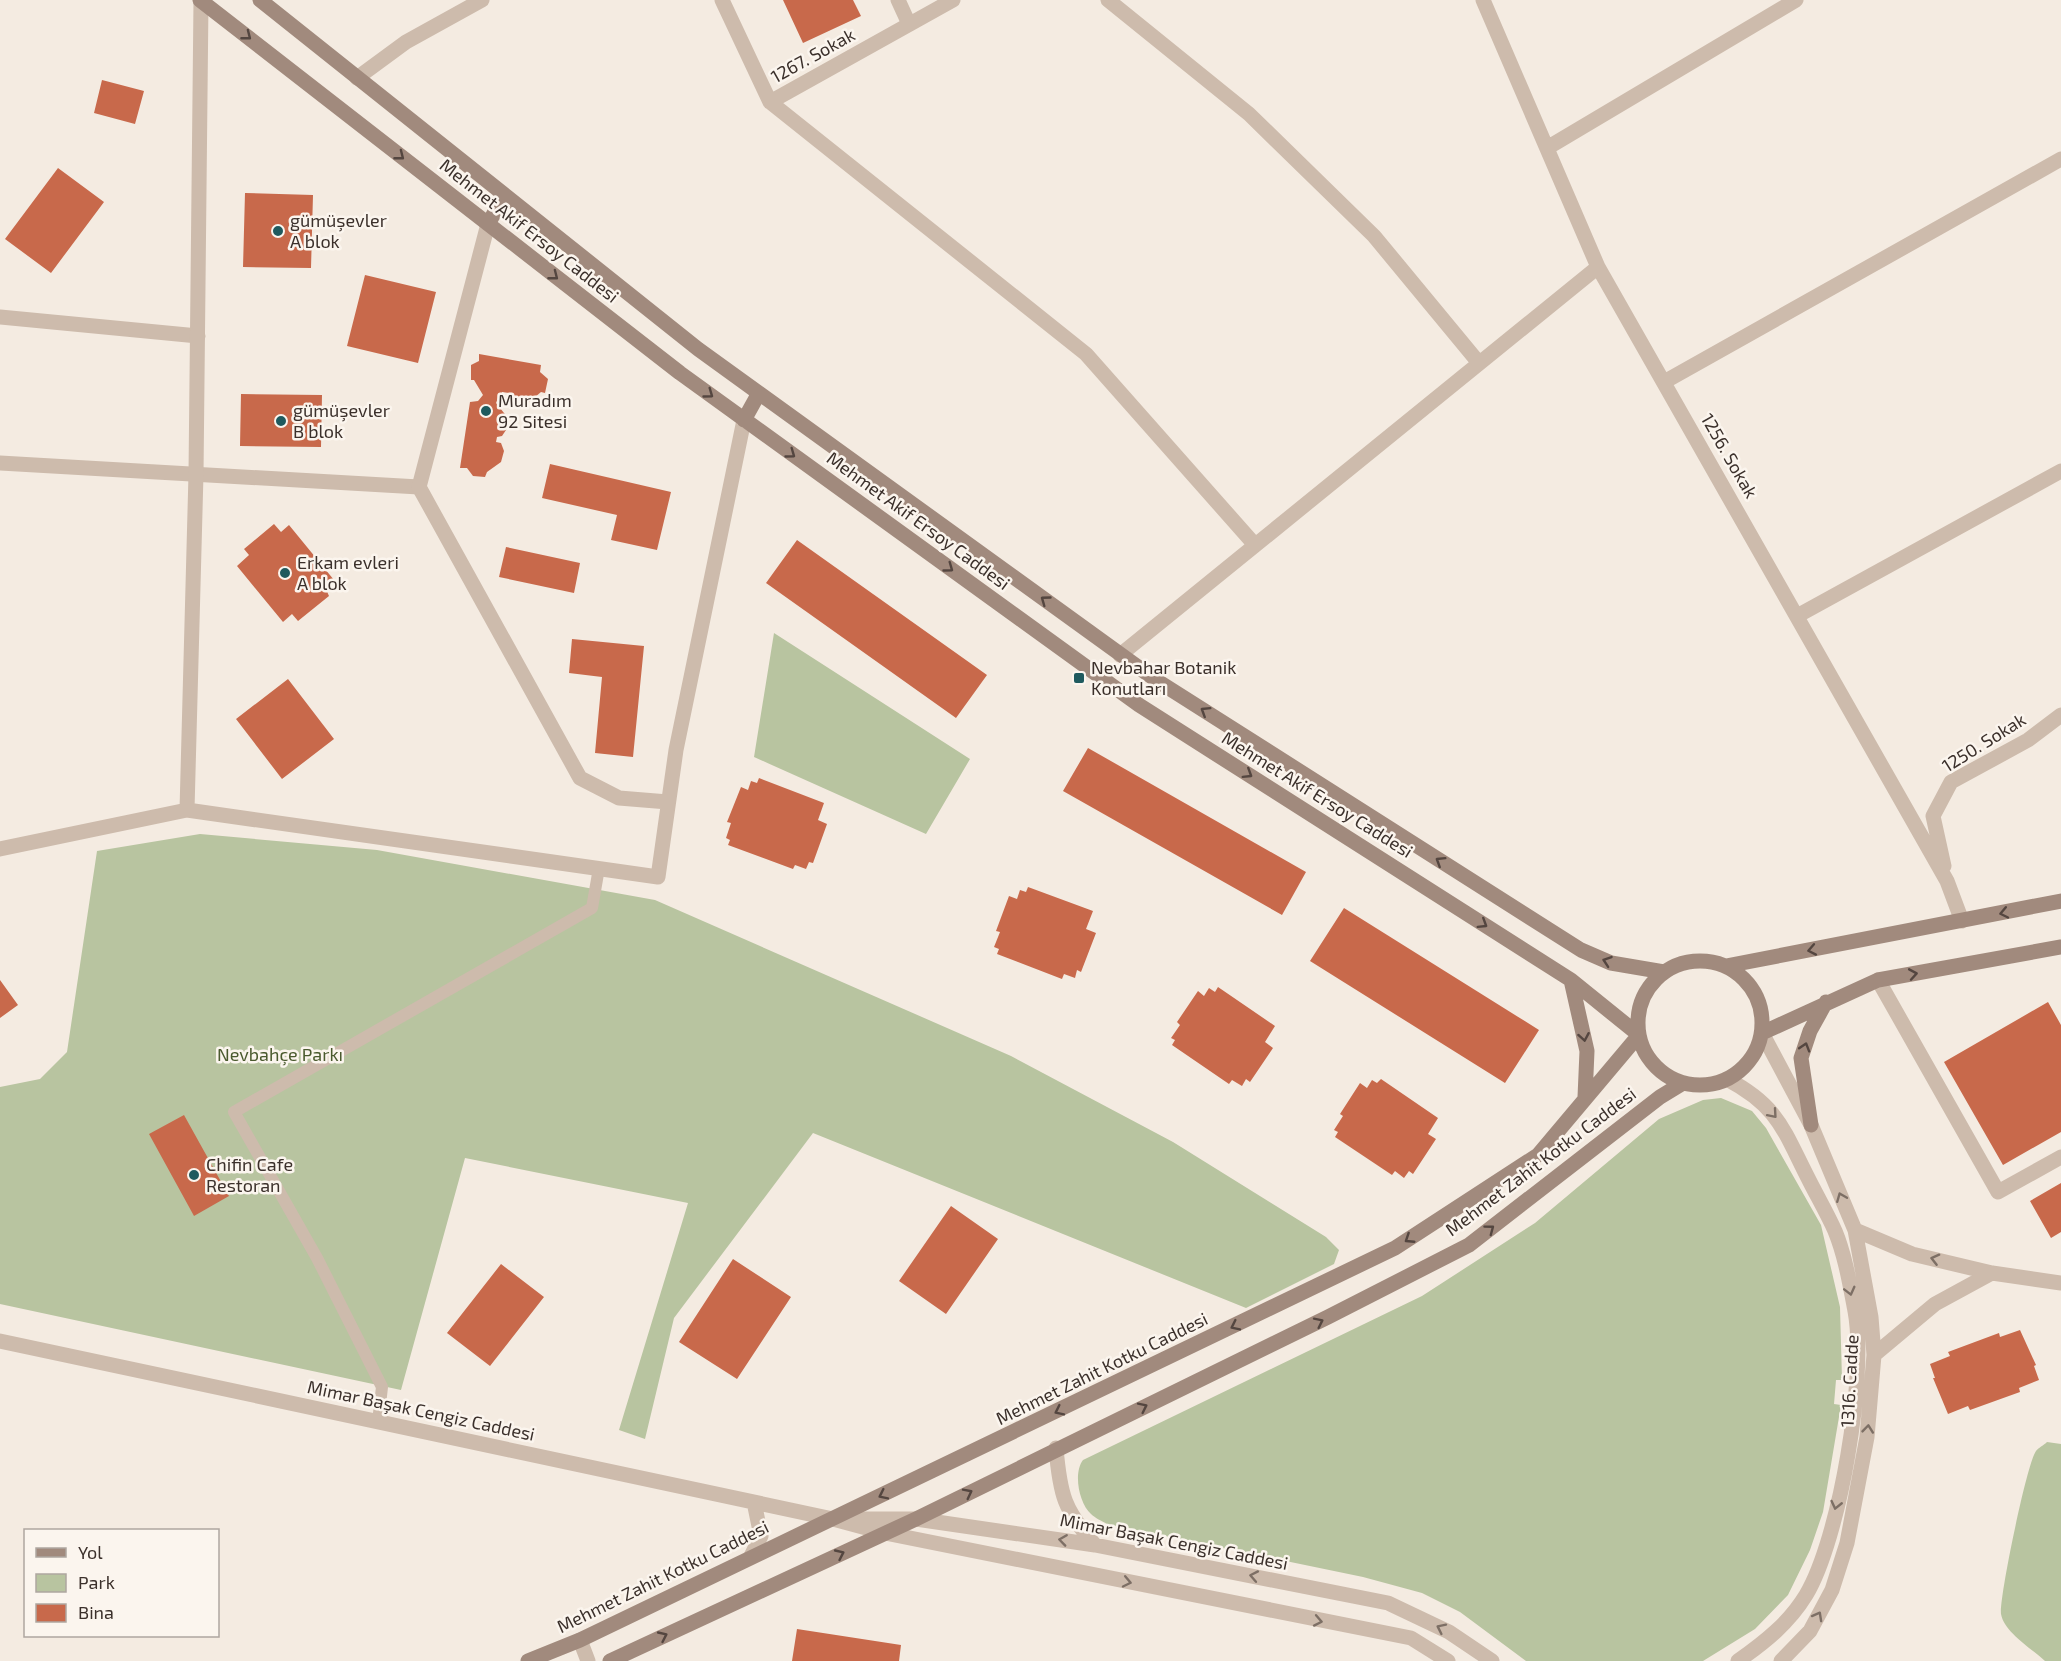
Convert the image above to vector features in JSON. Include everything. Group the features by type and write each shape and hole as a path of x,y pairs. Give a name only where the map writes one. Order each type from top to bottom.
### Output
{"main road":[{"name":"Mehmet Akif Ersoy Caddesi","path":"201,0 744,420 1139,705 1571,980 1639,1035"},
{"name":"Mehmet Akif Ersoy Caddesi","path":"261,0 698,349 1156,680 1581,951 1611,963 1664,972"},
{"path":"488,224 504,196"},
{"path":"744,420 759,393"},
{"path":"1726,966 1738,973 1755,993 1761,1006 1762,1033 1750,1060 1727,1079 1698,1085 1683,1083 1668,1076 1654,1065 1639,1035 1638,1017 1642,1000 1651,984 1664,972 1694,961 1726,966 2059,900"},
{"path":"1762,1033 1878,980 2061,947"},
{"path":"1571,980 1587,1052 1585,1097"},
{"path":"1811,1125 1802,1058 1810,1031 1826,1002"},
{"name":"Mehmet Zahit Kotku Caddesi","path":"536,1659 833,1519 1395,1248 1538,1155 1639,1035"},
{"name":"Mehmet Zahit Kotku Caddesi","path":"610,1661 916,1519 1056,1448 1328,1317 1469,1245 1660,1097 1683,1083"}],"street":[{"path":"187,810 196,474 201,0"},
{"path":"357,78 406,42 482,0"},
{"name":"1267. Sokak","path":"722,0 770,102 953,0"},
{"path":"898,0 909,24"},
{"path":"1108,0 1258,122 1374,236 1479,363"},
{"name":"1256. Sokak","path":"1483,0 1598,267 1947,881 1962,921"},
{"path":"1547,148 1796,0"},
{"path":"770,102 1086,354 1255,545"},
{"path":"1664,382 2061,159"},
{"path":"488,224 418,487 580,778 619,798 669,802"},
{"path":"1120,654 1598,267"},
{"path":"0,317 198,336"},
{"path":"0,849 187,810 658,877 676,750 744,420"},
{"path":"0,463 418,487"},
{"path":"1797,616 2061,471"},
{"name":"1250. Sokak","path":"1947,881 1933,816 1951,782 2028,740 2061,715"},
{"path":"378,1422 382,1387 317,1258 234,1112 592,908 599,868"},
{"path":"1878,980 1998,1192 2061,1157"},
{"name":"1316. Cadde","path":"1762,1033 1811,1125 1854,1230 1871,1317 1874,1355 1867,1437 1844,1552 1832,1590 1810,1631 1781,1661"},
{"name":"1316. Cadde","path":"1727,1079 1754,1094 1779,1120 1835,1233 1855,1313 1856,1371 1850,1447 1824,1555 1807,1594 1786,1622 1761,1645 1738,1661"},
{"path":"1854,1230 1912,1254 1992,1273 2061,1283"},
{"path":"1874,1355 1935,1304 1992,1273"},
{"name":"Mimar Başak Cengiz Caddesi","path":"0,1341 833,1519 885,1533 1411,1638 1448,1661"},
{"path":"1056,1448 1063,1500 1075,1522 1095,1545"},
{"path":"751,1556 761,1536 754,1502"},
{"name":"Mimar Başak Cengiz Caddesi","path":"833,1519 916,1519 1095,1545 1388,1603 1449,1632 1492,1660"},
{"path":"580,1640 588,1661"},
{"path":"1761,1645 1775,1661"}],"green space":[{"path":"774,633 970,759 926,834 754,757"},
{"name":"Nevbahçe Parkı","path":"200,834 377,850 655,900 1011,1056 1173,1142 1326,1237 1339,1250 1334,1264 1246,1308 813,1133 674,1318 645,1439 619,1430 688,1203 465,1158 401,1390 0,1304 0,1087 40,1079 67,1052 97,851"},
{"path":"1721,1098 1752,1111 1766,1128 1821,1225 1840,1307 1842,1380 1836,1380 1834,1404 1841,1405 1823,1512 1810,1550 1788,1595 1755,1629 1703,1661 1526,1661 1460,1612 1422,1593 1363,1577 1107,1524 1094,1517 1083,1503 1078,1472 1083,1460 1422,1296 1535,1223 1659,1119 1703,1100"},
{"path":"2047,1442 2061,1444 2061,1661 2045,1661 2013,1634 2003,1621 2001,1614 2009,1559 2026,1479 2036,1451"}],"building":[{"path":"783,0 853,0 861,16 803,43"},
{"path":"102,80 144,91 135,124 94,113"},
{"path":"58,168 104,202 51,273 5,239"},
{"name":"gümüşevler A blok","path":"245,193 313,195 311,268 243,267"},
{"path":"365,275 436,292 418,363 347,346"},
{"name":"Muradım 92 Sitesi","path":"479,354 541,365 540,372 548,379 545,393 541,392 527,404 513,402 509,399 509,393 502,392 502,397 498,398 496,403 508,418 506,430 502,436 497,437 496,442 501,443 504,451 501,462 487,472 485,477 473,476 467,468 460,468 470,402 478,401 483,395 474,380 471,380 471,365 479,361"},
{"name":"gümüşevler B blok","path":"241,394 322,395 321,447 240,446"},
{"path":"550,464 671,492 657,550 611,540 617,515 542,498"},
{"name":"Erkam evleri A blok","path":"274,524 281,532 289,525 334,580 325,587 329,596 298,621 292,614 283,622 237,566 249,555 244,549"},
{"path":"797,540 987,675 956,718 766,583"},
{"path":"506,547 580,563 574,593 499,577"},
{"path":"572,639 644,646 633,757 595,753 602,677 569,673"},
{"path":"288,679 334,739 282,779 236,719"},
{"path":"1088,748 1306,872 1282,915 1063,791"},
{"path":"759,778 824,803 818,820 827,824 813,863 809,862 806,869 795,865 793,869 728,845 730,840 726,838 731,823 727,822 741,787 748,790 751,781 757,783"},
{"path":"1028,887 1093,911 1086,929 1096,933 1081,972 1077,970 1075,978 1064,974 1062,979 997,954 999,949 994,947 1000,932 996,931 1009,896 1017,899 1020,890 1026,892"},
{"path":"1344,908 1539,1030 1505,1083 1310,961"},
{"path":"0,980 18,1005 0,1018"},
{"path":"1218,987 1275,1026 1265,1042 1273,1048 1250,1082 1246,1079 1242,1086 1232,1080 1229,1084 1172,1045 1175,1040 1171,1038 1180,1025 1177,1022 1198,991 1204,996 1209,988 1215,992"},
{"path":"2048,1002 2061,1025 2061,1132 2003,1165 1944,1062"},
{"path":"1381,1079 1438,1118 1428,1134 1436,1139 1413,1174 1409,1171 1404,1178 1395,1171 1392,1175 1335,1137 1338,1132 1334,1130 1343,1116 1340,1114 1360,1083 1367,1088 1372,1080 1377,1083"},
{"name":"Chifin Cafe Restoran","path":"184,1115 229,1196 194,1216 149,1134"},
{"path":"2061,1183 2061,1232 2051,1238 2030,1201"},
{"path":"951,1206 998,1239 946,1314 899,1281"},
{"path":"733,1259 791,1297 737,1379 679,1342"},
{"path":"501,1264 544,1297 490,1366 447,1333"},
{"path":"2020,1330 2036,1365 2034,1366 2039,1380 2019,1388 2020,1392 1970,1410 1968,1406 1948,1414 1933,1378 1935,1378 1930,1364 1950,1356 1948,1352 1999,1333 2000,1337"},
{"path":"797,1629 901,1645 899,1661 792,1661"}],"place":[{"name":"gümüşevler A blok","path":"278,231"},
{"name":"Muradım 92 Sitesi","path":"486,411"},
{"name":"gümüşevler B blok","path":"281,421"},
{"name":"Erkam evleri A blok","path":"285,573"},
{"name":"Nevbahar Botanik Konutları","path":"1079,678"},
{"name":"Chifin Cafe Restoran","path":"194,1175"}]}
